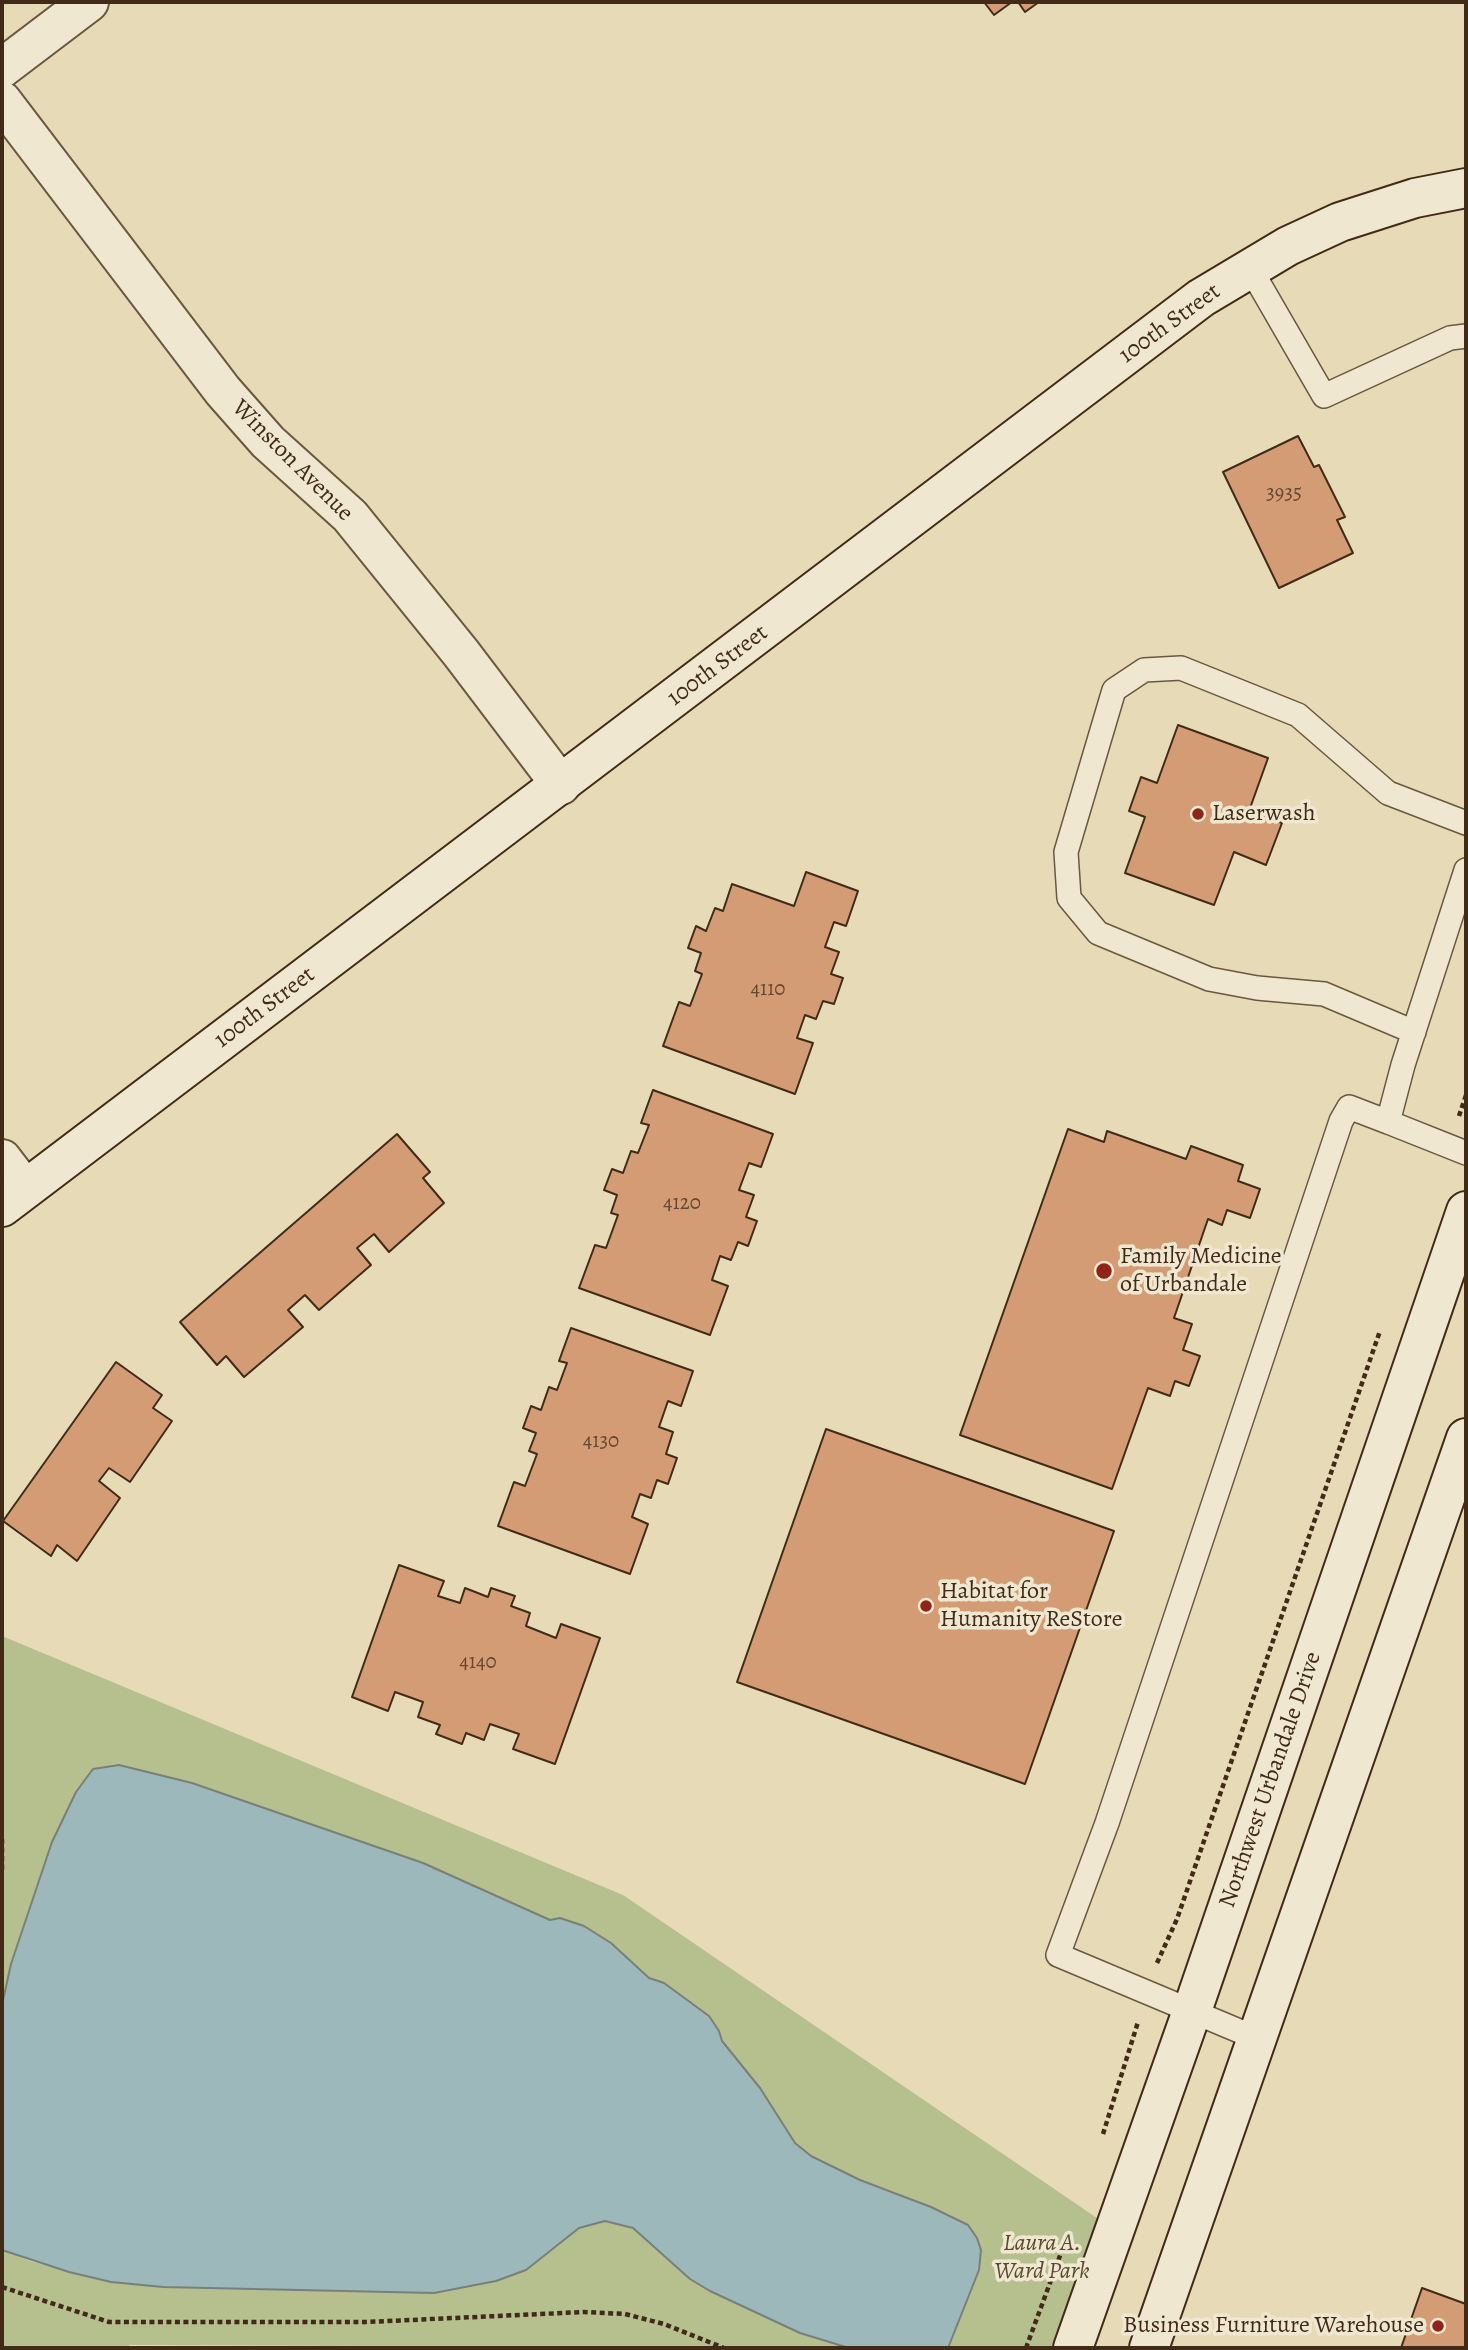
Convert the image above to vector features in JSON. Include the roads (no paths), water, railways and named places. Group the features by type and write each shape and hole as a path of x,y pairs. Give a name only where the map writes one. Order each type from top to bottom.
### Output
{"street":[{"path":"2,68 89,2"},
{"name":"Winston Avenue","path":"2,101 223,391 268,442 350,516 461,653 561,785"},
{"name":"100th Street","path":"13,1198 1201,298 1288,246 1340,222 1415,198 1466,188"},
{"path":"2,1159 13,1198"},
{"name":"Northwest Urbandale Drive","path":"1073,2348 1192,2011 1466,1211"},
{"path":"1149,2348 1466,1438"}],"lane":[{"path":"1250,268 1324,396 1450,338 1466,336"},
{"path":"1413,1032 1324,994 1257,988 1209,979 1098,933 1069,898 1066,852 1114,690 1144,670 1181,668 1298,715 1388,793 1466,823"},
{"path":"1388,1122 1413,1032 1466,870"},
{"path":"1255,2038 1058,1955 1107,1823 1341,1121 1349,1107 1458,1149"}],"water":[{"path":"119,1765 192,1783 423,1863 550,1920 560,1918 584,1926 611,1943 649,1978 664,1983 709,2016 722,2041 760,2088 795,2143 811,2156 860,2180 931,2207 968,2225 981,2250 979,2270 948,2348 849,2348 800,2333 710,2291 690,2279 633,2228 605,2221 579,2228 526,2270 496,2281 434,2293 163,2287 111,2282 69,2272 2,2250 2,2005 11,1964 52,1842 76,1792 93,1769"}],"place":[{"name":"Laserwash","path":"1198,814"},
{"name":"Family Medicine of Urbandale","path":"1104,1271"},
{"name":"Habitat for Humanity ReStore","path":"926,1606"},
{"name":"Business Furniture Warehouse","path":"1438,2326"}],"park label":[{"name":"Laura A. Ward Park","path":"1042,2258"}]}
